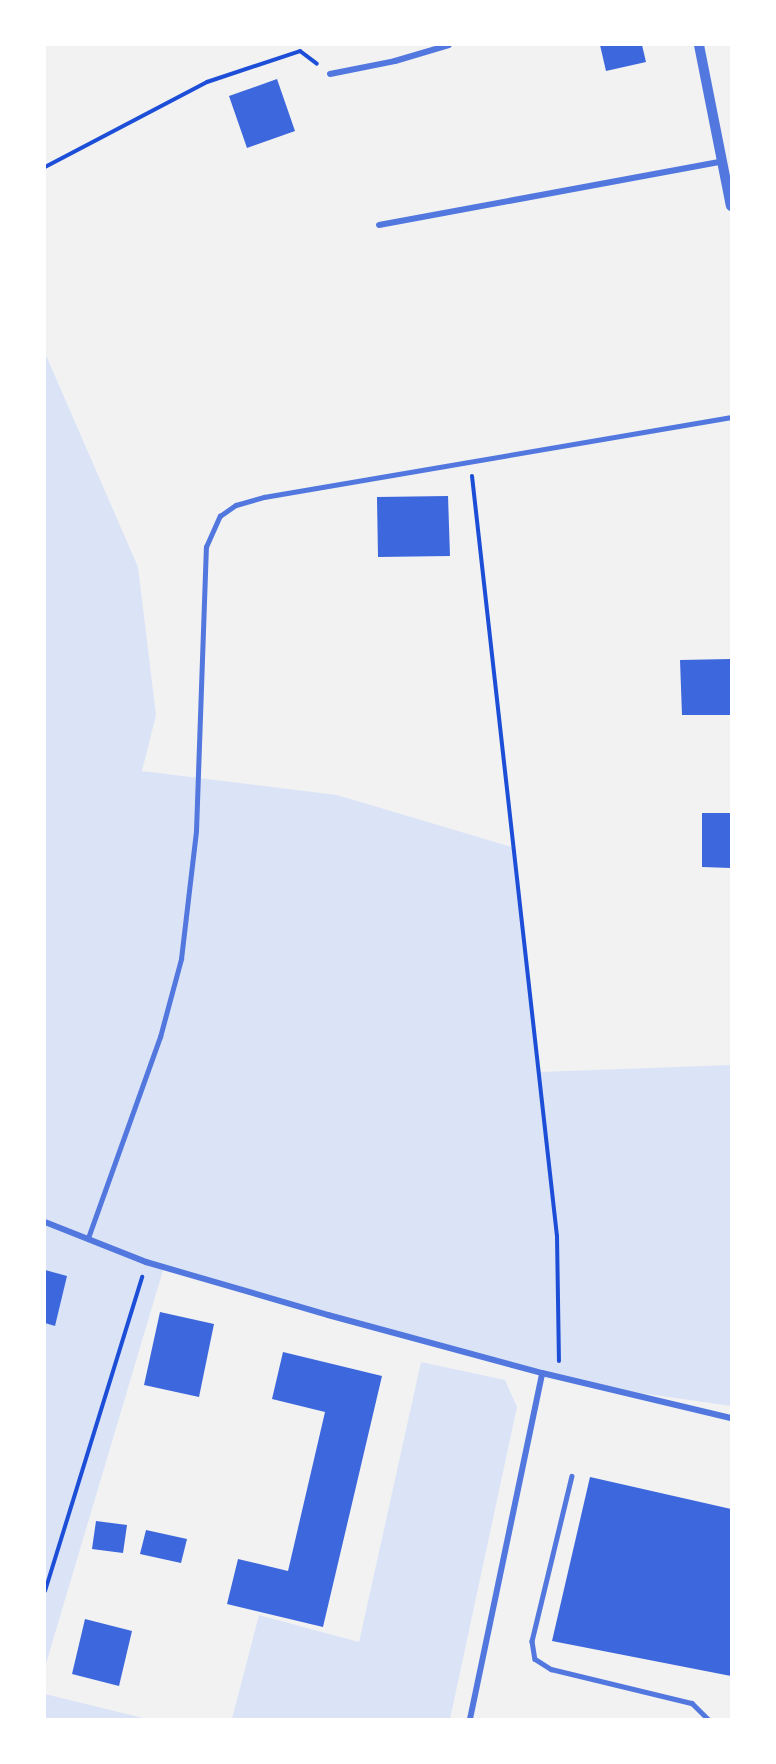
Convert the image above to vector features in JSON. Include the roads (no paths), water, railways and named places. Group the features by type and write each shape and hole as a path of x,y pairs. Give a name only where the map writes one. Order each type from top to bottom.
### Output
{"street":[{"path":"330,74 449,45"},
{"path":"699,45 731,206"},
{"path":"379,225 723,161"},
{"path":"45,1222 146,1262 542,1373 731,1418"},
{"path":"470,1719 542,1373"}],"lane":[{"path":"88,1238 160,1037 182,959 196,831 206,547 211,529 220,516 236,505 264,497 731,417"},
{"path":"572,1476 532,1641 536,1659 551,1669 692,1703 708,1719"}]}
